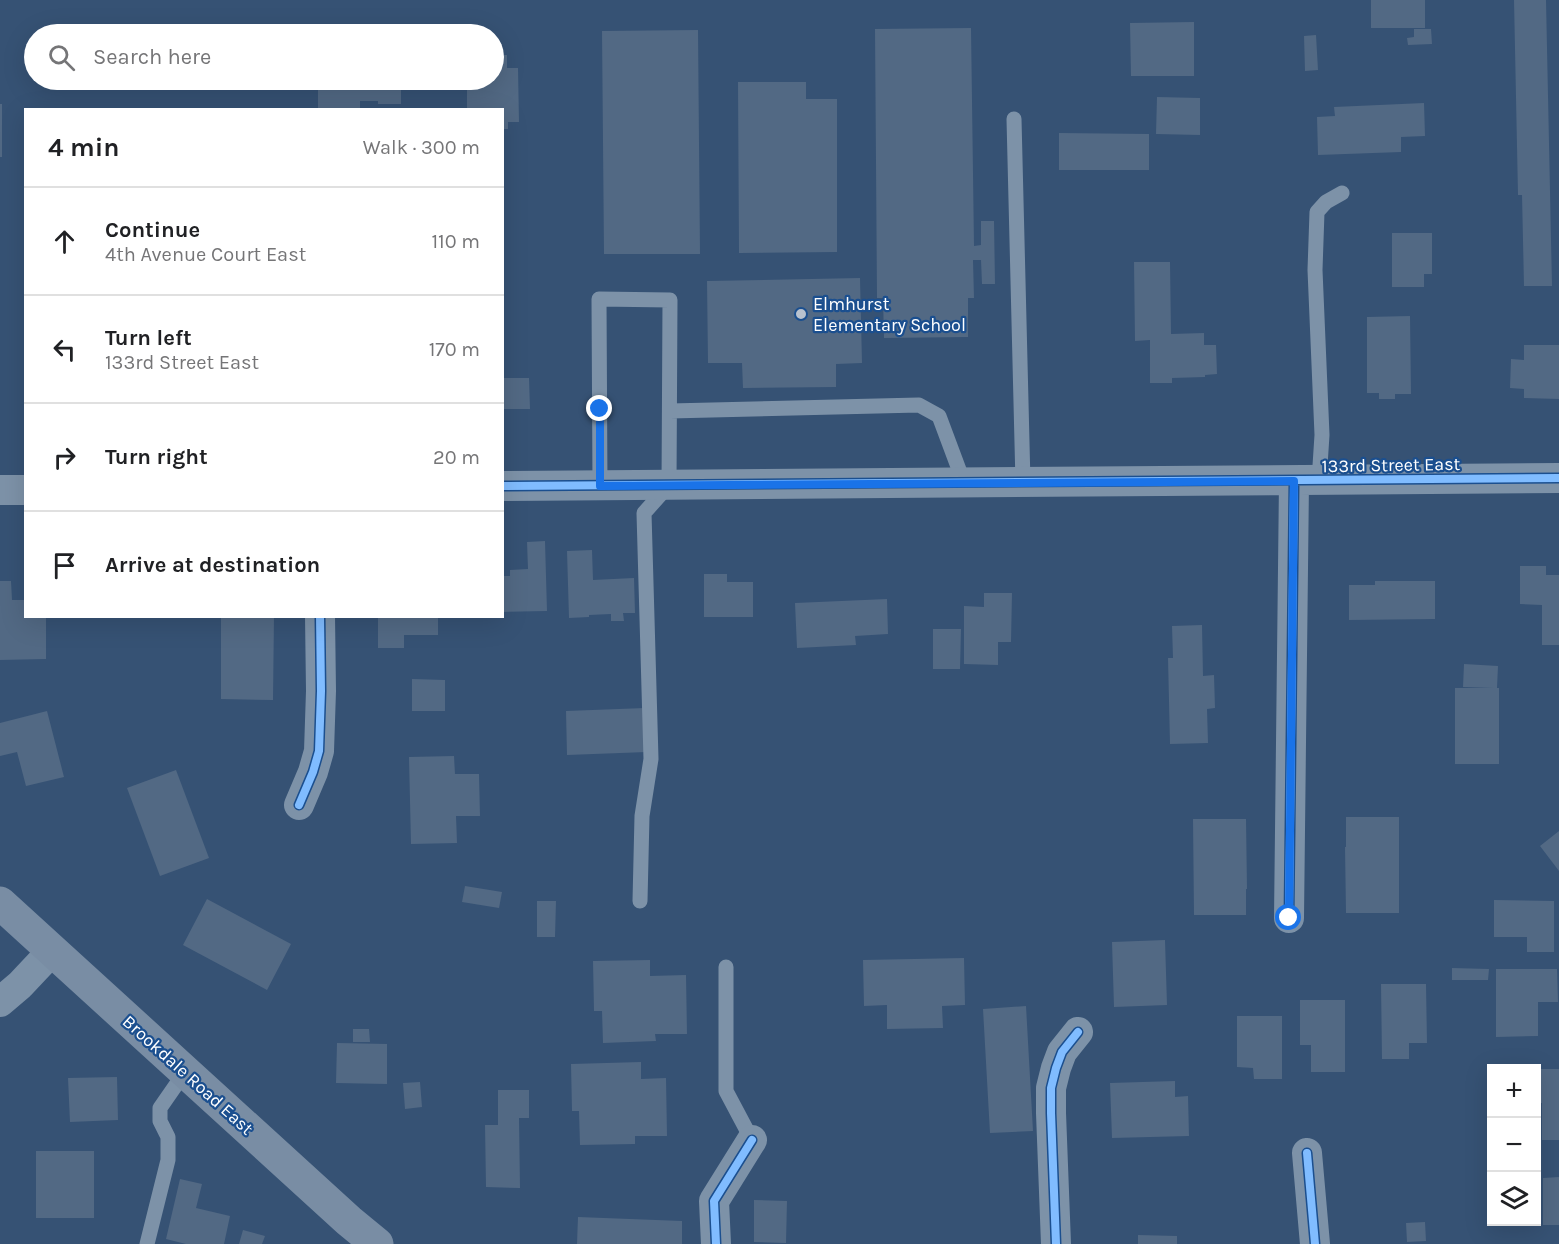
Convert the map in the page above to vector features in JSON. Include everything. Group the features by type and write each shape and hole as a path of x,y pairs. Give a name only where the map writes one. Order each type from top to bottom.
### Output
{"main road":[{"name":"Brookdale Road East","path":"0,903 377,1244"}],"street":[{"name":"133rd Street East","path":"504,486 1559,478"},
{"path":"1289,918 1306,481"},
{"path":"0,490 24,490"},
{"path":"299,805 320,751 320,618"},
{"path":"0,1002 20,985 51,951"},
{"path":"1056,1244 1052,1088 1062,1052 1078,1032"},
{"path":"716,1244 714,1202 752,1140"},
{"path":"1307,1153 1315,1244"}],"lane":[{"path":"1014,119 1023,483"},
{"path":"1306,481 1322,435 1315,270 1317,212 1326,202 1342,194"},
{"path":"600,486 598,299 670,300 669,485 644,513 651,759 642,816 640,901"},
{"path":"670,411 919,405 939,416 964,483"},
{"path":"726,967 726,1091 752,1140"},
{"path":"147,1244 168,1160 168,1137 160,1121 160,1108 185,1072"}],"building":[{"path":"1371,0 1425,0 1425,28 1371,28"},
{"path":"1514,0 1546,0 1552,286 1524,286 1522,195 1518,195"},
{"path":"1194,22 1194,76 1131,76 1130,23"},
{"path":"971,28 974,246 981,245 981,221 994,221 995,284 982,284 981,260 973,260 974,298 968,298 968,337 884,338 883,298 877,298 875,29"},
{"path":"1414,29 1431,29 1432,44 1408,45 1407,38 1414,37"},
{"path":"698,30 700,254 604,254 602,31"},
{"path":"1316,35 1318,70 1305,71 1304,36"},
{"path":"504,55 507,55 507,68 518,68 519,122 508,122 508,129 504,129 504,108 467,108 467,90 504,90"},
{"path":"738,82 806,82 806,99 837,99 837,252 739,253"},
{"path":"318,90 401,90 401,104 360,101 360,108 318,108"},
{"path":"1157,97 1200,98 1200,135 1156,134"},
{"path":"1424,103 1425,136 1401,137 1401,152 1318,155 1317,117 1335,116 1334,107"},
{"path":"0,104 2,104 2,157 0,157"},
{"path":"1059,133 1149,134 1149,170 1059,170"},
{"path":"1392,233 1432,233 1432,274 1424,274 1424,287 1392,287"},
{"path":"1134,262 1170,262 1171,334 1204,333 1204,345 1216,345 1217,374 1205,375 1205,377 1172,378 1172,383 1150,383 1150,340 1135,341"},
{"path":"860,278 862,363 836,364 836,387 743,388 742,363 708,363 707,281"},
{"path":"1410,316 1411,394 1395,394 1395,399 1379,399 1379,393 1367,393 1367,317"},
{"path":"1524,345 1559,345 1559,399 1524,398 1524,389 1510,388 1511,359 1524,360"},
{"path":"504,378 529,378 530,409 504,409"},
{"path":"545,541 547,611 504,612 504,576 510,576 510,570 528,569 527,542"},
{"path":"592,550 593,580 634,578 635,613 623,613 624,621 611,621 611,614 569,618 567,551"},
{"path":"1520,566 1546,566 1546,575 1559,575 1559,645 1542,645 1542,605 1520,604"},
{"path":"704,574 727,574 727,582 753,582 753,617 704,617"},
{"path":"0,581 11,581 12,600 24,600 24,618 46,618 46,659 0,660"},
{"path":"1375,581 1435,581 1435,619 1349,620 1349,585 1375,585"},
{"path":"984,593 1012,593 1011,642 998,642 998,665 964,664 964,606 984,607"},
{"path":"887,599 888,634 855,636 856,645 797,648 795,603"},
{"path":"221,618 274,618 273,700 221,699"},
{"path":"378,618 438,618 438,635 404,635 404,648 378,648"},
{"path":"1202,625 1203,676 1214,675 1215,708 1207,709 1208,743 1170,744 1168,658 1173,658 1172,626"},
{"path":"933,629 961,629 960,669 933,669"},
{"path":"1464,664 1498,666 1499,764 1455,764 1455,688 1493,688 1463,687"},
{"path":"412,679 445,680 445,711 412,711"},
{"path":"645,708 647,752 567,755 566,711"},
{"path":"47,711 64,777 26,786 17,752 0,756 0,723"},
{"path":"454,756 455,774 479,774 480,816 456,816 457,843 411,844 409,757"},
{"path":"176,770 209,858 160,876 127,788"},
{"path":"1346,817 1399,817 1399,913 1346,913"},
{"path":"1193,819 1246,819 1246,915 1194,915"},
{"path":"1559,831 1559,871 1540,846"},
{"path":"465,886 502,892 499,908 462,902"},
{"path":"207,899 291,944 267,990 183,945"},
{"path":"1494,900 1554,901 1554,952 1527,952 1527,937 1494,937"},
{"path":"537,901 556,901 555,937 537,937"},
{"path":"1165,940 1167,1005 1114,1007 1112,942"},
{"path":"964,958 965,1005 942,1006 943,1028 887,1029 887,1005 864,1006 863,960"},
{"path":"650,960 650,976 686,975 687,1034 655,1034 656,1041 603,1043 602,1011 594,1011 593,961"},
{"path":"1452,968 1489,969 1488,980 1452,980"},
{"path":"1496,969 1557,969 1558,1002 1538,1002 1538,1036 1496,1037"},
{"path":"1381,984 1426,984 1427,1043 1409,1043 1409,1059 1382,1059"},
{"path":"1300,1000 1345,1000 1345,1072 1311,1072 1311,1045 1300,1045"},
{"path":"1026,1006 1033,1131 990,1133 983,1009"},
{"path":"1237,1016 1282,1016 1282,1079 1254,1079 1253,1068 1237,1067"},
{"path":"353,1029 369,1029 370,1042 353,1042"},
{"path":"337,1043 387,1044 387,1084 336,1083"},
{"path":"641,1062 641,1079 666,1078 667,1136 635,1136 635,1144 580,1145 579,1111 572,1111 571,1064"},
{"path":"1541,1069 1559,1069 1559,1140 1542,1140"},
{"path":"117,1077 118,1120 70,1122 68,1078"},
{"path":"1175,1081 1175,1097 1188,1096 1189,1136 1112,1138 1110,1083"},
{"path":"420,1082 422,1107 405,1109 403,1083"},
{"path":"498,1090 529,1090 529,1118 519,1118 520,1188 486,1187 485,1125 498,1125"},
{"path":"36,1151 94,1151 94,1218 36,1218"},
{"path":"1559,1177 1559,1225 1543,1225 1543,1178"},
{"path":"180,1179 202,1184 196,1208 230,1216 224,1244 186,1244 166,1239"},
{"path":"754,1200 787,1201 786,1243 754,1242"},
{"path":"578,1217 682,1221 682,1244 577,1244"},
{"path":"1425,1222 1426,1241 1407,1242 1406,1223"},
{"path":"243,1230 265,1236 262,1244 239,1244"},
{"path":"1138,1235 1177,1236 1177,1244 1138,1244"}],"cycle path":[{"path":"504,486 1559,478"},
{"path":"1289,918 1294,481"},
{"path":"299,805 319,751 320,618"},
{"path":"1056,1244 1051,1088 1062,1052 1078,1032"},
{"path":"716,1244 714,1201 752,1140"},
{"path":"1307,1153 1315,1244"}],"place":[{"name":"Elmhurst Elementary School","path":"801,314"}],"route":[{"path":"600,409 600,486 1294,481 1289,918"}]}
